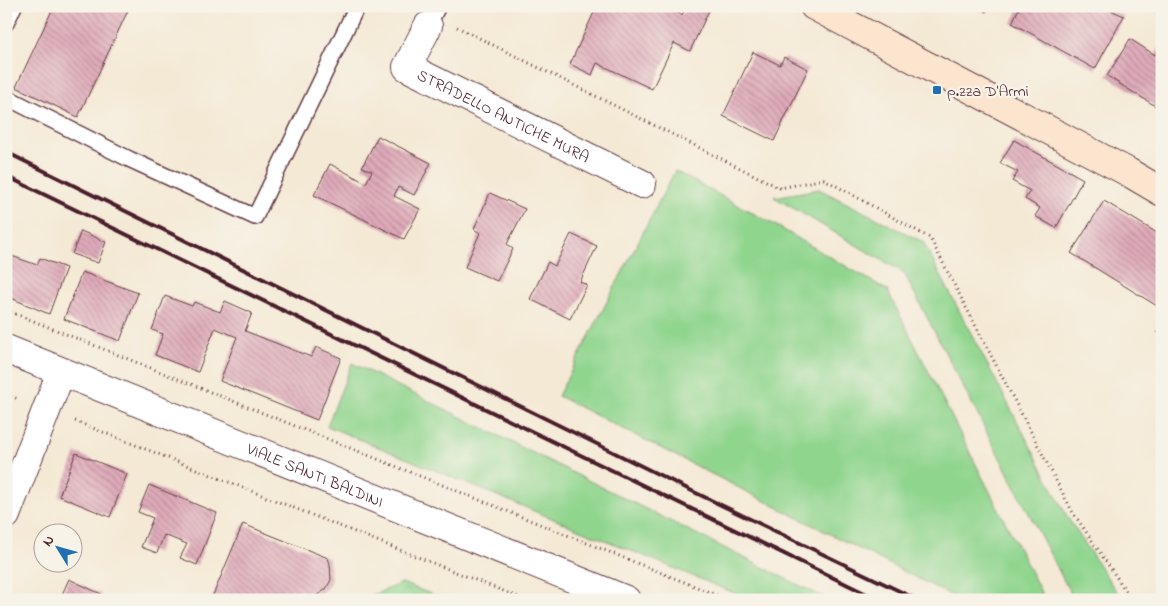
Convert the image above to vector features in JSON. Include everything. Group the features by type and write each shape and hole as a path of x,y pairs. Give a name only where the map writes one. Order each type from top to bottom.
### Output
{"street":[{"path":"814,6 1128,172 1162,192"},
{"name":"STRADELLO ANTICHE MURA","path":"433,16 407,67 642,184"},
{"name":"VIALE SANTI BALDINI","path":"6,349 626,600"},
{"path":"6,515 61,372"}],"lane":[{"path":"6,23 14,6"},
{"path":"6,97 130,159 255,217 357,6"}],"path":[{"path":"458,27 780,188 824,179 930,238 1072,511 1132,600"},
{"path":"6,310 729,600"},
{"path":"6,394 526,600"}],"green space":[{"path":"675,171 775,225 887,290 1045,600 960,600 558,396"},
{"path":"819,189 923,242 1068,518 1122,600 1074,600 904,273 774,197"},
{"path":"352,363 829,600 751,600 327,426"},
{"path":"402,583 447,600 360,600"}],"building":[{"path":"54,6 130,6 78,117 16,87"},
{"path":"597,6 664,6 682,15 686,6 711,6 690,51 674,43 652,89 597,63 592,75 570,64"},
{"path":"976,6 989,6 986,12"},
{"path":"1020,6 1107,6 1106,8 1124,16 1095,69 1012,23"},
{"path":"1130,39 1155,55 1162,45 1162,110 1107,76"},
{"path":"753,52 780,65 784,57 808,69 774,141 723,116"},
{"path":"378,136 431,163 414,195 398,187 394,196 420,209 404,239 314,195 330,164 366,183 372,171 362,167"},
{"path":"1014,140 1083,179 1056,228 1035,216 1040,208 1025,199 1030,191 1012,181 1018,172 1000,163"},
{"path":"490,193 525,209 507,244 513,249 497,281 465,267 480,233 474,229"},
{"path":"1104,201 1162,236 1162,309 1071,253"},
{"path":"81,231 106,242 98,263 72,254"},
{"path":"571,234 597,246 580,282 587,285 570,319 530,299 548,262 555,266"},
{"path":"6,254 37,265 40,258 66,268 49,314 6,296"},
{"path":"82,272 138,293 120,341 64,319"},
{"path":"165,296 192,306 194,302 220,312 225,301 252,313 245,331 311,357 316,347 341,358 317,420 220,381 237,337 215,328 198,372 155,355 163,334 152,330"},
{"path":"1162,323 1162,335 1157,332"},
{"path":"76,453 127,474 110,517 59,496"},
{"path":"149,485 217,513 197,565 180,558 187,544 164,535 157,553 141,547 153,518 138,512"},
{"path":"243,524 328,558 331,580 326,589 315,597 305,599 302,599 302,596 289,600 211,600"},
{"path":"69,579 101,594 99,598 103,600 60,599"}],"railway":[{"path":"6,152 694,492 918,600"},
{"path":"6,176 879,600"}],"place":[{"name":"p.zza D'Armi","path":"937,90"}]}
